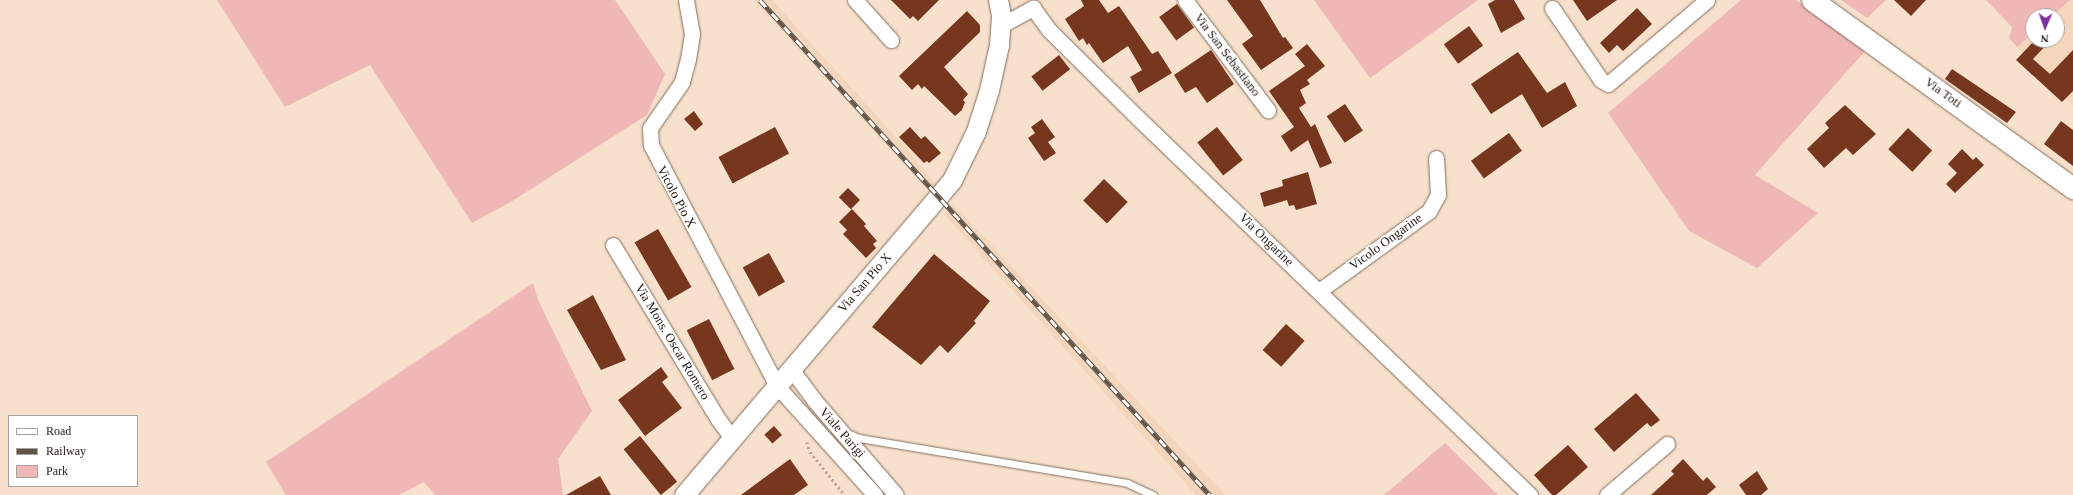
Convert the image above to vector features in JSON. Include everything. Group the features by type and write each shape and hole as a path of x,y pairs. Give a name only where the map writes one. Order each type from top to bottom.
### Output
{"main road":[{"name":"Via Toti","path":"1812,0 2073,188"}],"street":[{"name":"Vicolo Pio X","path":"686,0 692,34 688,59 682,82 650,128 651,145 776,386"},
{"path":"855,0 891,40"},
{"name":"Via San Pio X","path":"684,495 952,180 976,131 999,45 1000,26 998,0"},
{"name":"Via San Sebastiano","path":"1185,0 1268,110"},
{"path":"1552,8 1601,80 1608,84 1707,0"},
{"name":"Via Ongarine","path":"1000,26 1038,4 1049,30 1530,495"},
{"name":"Vicolo Ongarine","path":"1319,290 1429,211 1438,194 1436,158"},
{"name":"Via Mons. Oscar Romero","path":"614,245 718,418 732,438"},
{"name":"Viale Parigi","path":"791,369 841,431 896,495"},
{"name":"Viale Parigi","path":"776,386 807,418 875,495"},
{"path":"1607,495 1667,444"}],"lane":[{"path":"841,431 859,438 1127,483 1154,495"}],"path":[{"path":"807,418 805,438 810,452 845,495"}],"shaded area":[{"path":"754,0 772,0 904,146 936,185 931,194"},
{"path":"2070,0 2073,0 2073,106 2017,47 2025,40 2025,48 2065,48 2065,8 2061,8"},
{"path":"952,203 1225,495 1196,495 944,214"}],"green space":[{"path":"217,0 615,0 665,74 647,115 509,203 472,223 370,65 285,107"},
{"path":"1314,0 1478,0 1370,78"},
{"path":"1741,0 1796,0 1866,50 1755,175 1818,213 1757,268 1689,231 1608,113"},
{"path":"1841,0 1886,0 1867,18"},
{"path":"1986,0 2070,0 2061,8 2025,8 2025,40 2017,47 2009,38 2012,27"},
{"path":"533,283 538,300 592,411 558,459 563,495 435,495 424,482 399,495 286,495 266,462"},
{"path":"1445,443 1498,495 1384,495"}],"building":[{"path":"891,0 939,0 918,21 913,16 910,19"},
{"path":"1081,0 1099,0 1108,13 1119,6 1152,54 1158,51 1172,73 1139,93 1130,77 1142,70 1128,46 1103,63 1089,43 1087,45 1083,38 1079,41 1065,19 1084,6"},
{"path":"1227,0 1260,0 1283,38 1285,37 1293,48 1261,70 1242,44 1253,36"},
{"path":"1495,0 1514,0 1525,19 1501,33 1488,4"},
{"path":"1573,0 1617,0 1587,21"},
{"path":"1894,0 1926,0 1911,16"},
{"path":"1177,4 1194,27 1176,40 1159,17"},
{"path":"1637,8 1652,24 1623,51 1617,45 1609,53 1600,43"},
{"path":"967,11 980,25 980,32 944,67 968,94 963,100 965,102 962,110 955,116 924,86 922,89 918,84 912,90 899,76"},
{"path":"1469,26 1483,45 1458,64 1444,44"},
{"path":"1307,44 1325,66 1307,80 1310,84 1300,90 1306,103 1299,108 1311,127 1315,124 1332,163 1320,168 1308,140 1291,152 1281,136 1294,127 1269,91 1305,66 1295,54"},
{"path":"2027,48 2043,48 2033,59 2050,74 2073,50 2073,91 2062,102 2016,60"},
{"path":"1211,50 1234,84 1207,103 1196,87 1185,93 1174,75"},
{"path":"1518,52 1547,93 1565,82 1577,106 1542,128 1522,94 1491,114 1471,84"},
{"path":"1059,55 1070,69 1043,91 1031,77"},
{"path":"1952,69 2016,112 2007,123 1945,79"},
{"path":"1345,104 1363,131 1345,143 1327,116"},
{"path":"1845,105 1876,134 1853,155 1846,148 1824,168 1807,149 1829,128 1825,123"},
{"path":"694,111 703,124 695,131 684,119"},
{"path":"1042,119 1055,137 1048,142 1056,153 1044,161 1028,138 1035,133 1031,127"},
{"path":"2061,121 2073,130 2073,166 2044,144"},
{"path":"775,127 789,153 733,184 718,157"},
{"path":"910,127 921,139 925,136 941,153 929,163 927,161 924,163 899,137"},
{"path":"1217,127 1243,160 1223,175 1197,142"},
{"path":"1908,128 1932,151 1912,172 1888,149"},
{"path":"1509,133 1522,151 1484,178 1471,161"},
{"path":"1962,149 1973,160 1976,157 1984,165 1955,193 1946,184 1957,173 1948,164"},
{"path":"1308,172 1317,204 1296,210 1294,205 1289,206 1287,200 1264,207 1260,193 1283,186 1282,180"},
{"path":"1104,179 1128,202 1107,224 1083,201"},
{"path":"848,188 860,200 851,209 839,197"},
{"path":"852,209 866,224 864,226 877,241 873,244 876,248 866,258 843,234 847,230 839,222"},
{"path":"658,229 692,287 668,301 635,242"},
{"path":"769,253 785,282 759,296 743,268"},
{"path":"934,254 990,301 974,321 976,323 948,353 940,345 921,365 872,327"},
{"path":"593,295 626,360 601,370 567,310"},
{"path":"709,319 734,369 712,380 687,330"},
{"path":"1286,324 1305,341 1281,367 1263,350"},
{"path":"661,367 668,377 662,382 682,408 645,436 618,400"},
{"path":"1636,393 1660,420 1651,427 1647,423 1614,452 1594,429"},
{"path":"774,426 782,435 772,444 764,435"},
{"path":"640,436 677,482 661,495 624,449"},
{"path":"1568,445 1588,467 1556,495 1552,495 1534,475"},
{"path":"790,459 808,485 794,495 741,495"},
{"path":"1683,459 1703,481 1707,477 1716,487 1707,495 1651,495 1674,474 1671,471"},
{"path":"1757,471 1768,489 1761,495 1746,495 1739,485"},
{"path":"600,476 611,495 566,495"}],"railway":[{"path":"760,0 1210,495"}]}
